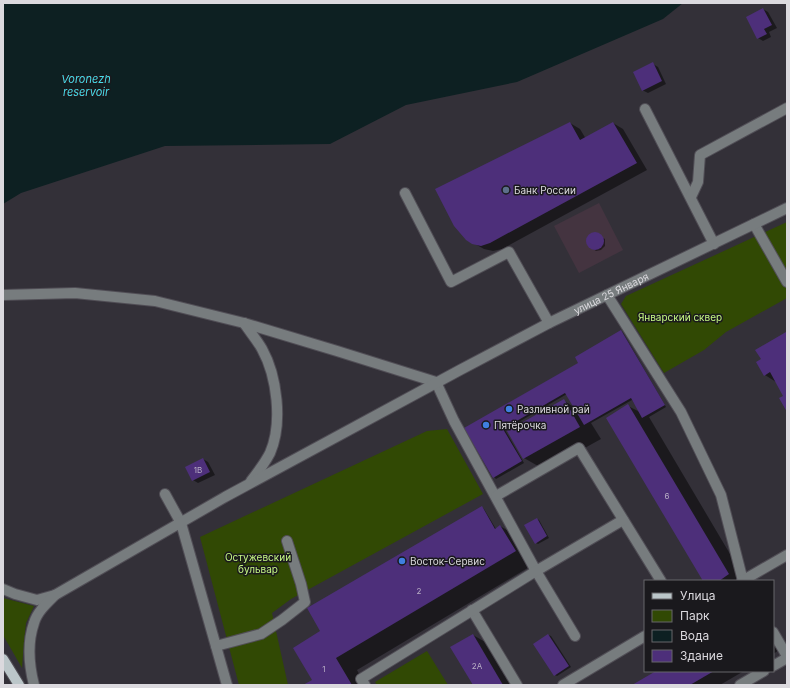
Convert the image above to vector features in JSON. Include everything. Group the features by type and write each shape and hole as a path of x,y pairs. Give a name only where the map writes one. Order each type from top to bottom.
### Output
{"main road":[{"path":"3,659 19,685"}],"street":[{"path":"691,197 698,182 700,155 787,108"},
{"path":"645,109 714,244"},
{"path":"405,193 451,282 509,252 549,323"},
{"name":"улица 25 Января","path":"55,595 248,484 436,382 549,323 787,208"},
{"path":"754,224 787,282"},
{"path":"3,295 75,293 155,301 244,323 436,382 454,420 536,571 575,636"},
{"path":"607,295 681,412 721,495 742,580"},
{"path":"244,323 262,348 270,367 276,387 278,409 275,434 270,452 260,469 248,484"},
{"path":"496,496 579,448 660,580"},
{"path":"165,494 181,523 227,685"},
{"path":"365,685 361,679 536,571 624,520"},
{"path":"216,646 261,634 305,602 288,541"},
{"path":"744,580 787,555"},
{"path":"3,588 15,594 37,600 55,595"},
{"path":"34,685 30,668 30,644 34,622 42,608 55,595"},
{"path":"472,610 517,685"},
{"path":"774,634 787,657 774,665"},
{"path":"563,685 644,637"},
{"path":"740,685 762,672"}],"shaded area":[{"path":"599,203 623,250 579,273 554,226"}],"green space":[{"name":"Январский сквер","path":"787,222 787,298 726,332 704,350 664,373 621,304 626,296"},
{"name":"Остужевский бульвар","path":"447,429 483,494 291,599 272,613 288,685 239,685 200,537 427,431"},
{"path":"3,598 34,606 26,623 22,668 3,635"},
{"path":"427,651 448,685 377,685 375,682"}],"water":[{"name":"Voronezh reservoir","path":"3,3 683,3 663,19 517,82 406,105 330,144 165,146 21,193 3,204"}],"building":[{"path":"763,8 772,25 764,29 767,34 757,39 746,17"},
{"path":"653,62 662,81 642,91 633,72"},
{"path":"570,122 580,140 613,122 637,163 490,243 481,246 472,244 466,240 454,226 435,189"},
{"path":"595,232 601,235 604,241 601,247 595,250 589,247 586,241 589,235"},
{"path":"621,330 665,405 642,418 631,398 584,425 565,393 503,429 522,461 493,478 464,428 578,363 575,357"},
{"path":"786,332 787,412 779,398 783,396 770,372 764,376 756,362 761,359 755,350"},
{"path":"564,399 580,427 523,459 507,431"},
{"path":"628,404 729,574 720,580 702,580 606,418"},
{"path":"203,458 210,472 192,481 185,467"},
{"path":"482,506 495,529 500,525 516,551 336,658 352,685 303,685 312,680 293,648 320,631 307,608"},
{"path":"537,518 547,536 535,544 524,525"},
{"path":"473,634 503,685 473,685 450,647"},
{"path":"548,634 569,666 554,676 533,644"},
{"path":"654,672 712,672 690,685 632,685"}],"place":[{"name":"Банк России","path":"506,190"},
{"name":"Разливной рай","path":"509,409"},
{"name":"Пятёрочка","path":"486,425"},
{"name":"Восток-Сервис","path":"402,561"}]}
